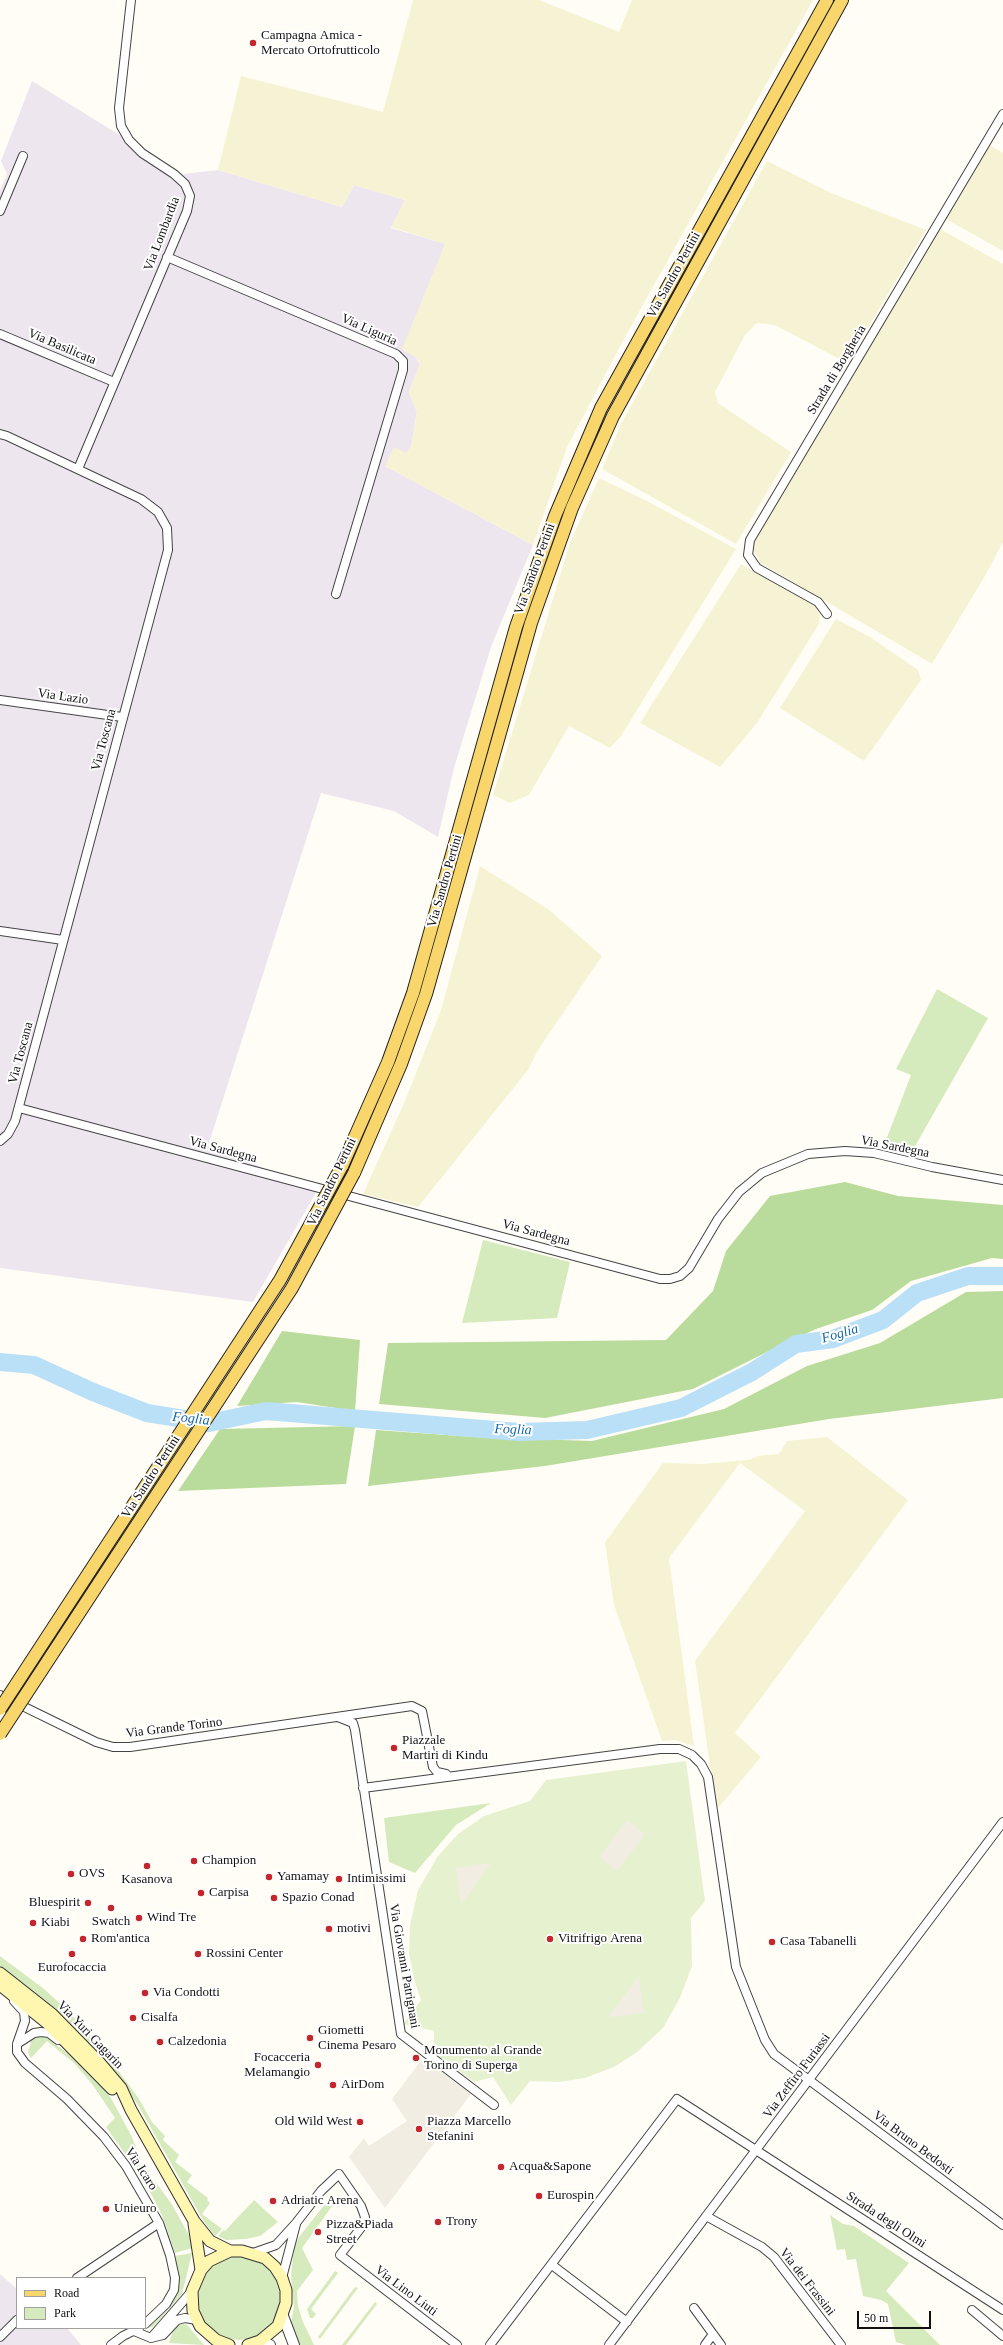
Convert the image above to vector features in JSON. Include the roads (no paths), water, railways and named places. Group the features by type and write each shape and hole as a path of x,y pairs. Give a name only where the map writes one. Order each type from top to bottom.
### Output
{"main road":[{"name":"Via Sandro Pertini","path":"0,1709 280,1280 342,1166 388,1062 413,993 516,627 555,516 601,408 827,0"},
{"name":"Via Sandro Pertini","path":"0,1734 292,1288 354,1173 401,1064 426,994 531,623 572,508 613,416 842,0"},
{"name":"Via Yuri Gagarin","path":"0,1973 52,2014 100,2062 121,2088 131,2110 194,2221 210,2241 230,2251 253,2253 265,2258 275,2267 282,2278 286,2290 286,2303 283,2316 278,2326 265,2343 248,2345"},
{"name":"Via Yuri Gagarin","path":"0,1985 47,2023 74,2048 131,2110"},
{"name":"Via Yuri Gagarin","path":"194,2221 201,2270"},
{"path":"210,2345 197,2320 192,2306 192,2291 201,2270 214,2258 230,2251"},
{"path":"204,2331 216,2340 229,2345"}],"street":[{"name":"Via Lombardia","path":"78,469 187,211 190,196 185,184 174,174 142,153 129,140 121,126 119,108 131,0"},
{"name":"Strada di Borgheria","path":"827,614 818,602 757,568 748,555 750,540 1003,114"},
{"path":"0,211 23,156"},
{"name":"Via Liguria","path":"167,257 396,354 403,361 404,370 336,594"},
{"name":"Via Basilicata","path":"0,334 114,382"},
{"name":"Via Toscana","path":"0,434 141,499 158,512 167,528 168,550 122,717 19,1108 8,1134 0,1141"},
{"name":"Via Lazio","path":"0,700 122,717"},
{"path":"0,931 63,940"},
{"name":"Via Sardegna","path":"19,1108 660,1279 670,1279 680,1276 689,1268 718,1219 739,1192 762,1173 808,1154 845,1150 874,1153 932,1167 1003,1180"},
{"name":"Via Grande Torino","path":"0,1695 96,1742 113,1747 130,1747 412,1706 422,1711 425,1720 433,1767 437,1772 451,1776"},
{"path":"337,1716 353,1723 363,1788 451,1776"},
{"name":"Via Bruno Bedosti","path":"451,1776 660,1749 679,1749 692,1755 701,1764 708,1777 712,1796 736,1966 765,2040 774,2054 1003,2225"},
{"name":"Via Giovanni Patrignani","path":"363,1788 401,2034 494,2105"},
{"name":"Via Zeffiro Furiassi","path":"609,2345 1003,1822"},
{"name":"Via Yuri Gagarin","path":"0,1985 24,2012 25,2021 17,2044"},
{"name":"Via Yuri Gagarin","path":"17,2044 34,2033 41,2032 49,2033 68,2048 74,2048"},
{"name":"Via Icaro","path":"17,2044 17,2052 33,2070 67,2099 104,2137 126,2166 159,2223 170,2255 175,2278 174,2290 166,2304 146,2323"},
{"name":"Strada degli Olmi","path":"552,2265 677,2099 1003,2310"},
{"name":"Via Lino Liuti","path":"296,2223 321,2191 339,2174 361,2206 365,2217 363,2225 340,2255 457,2345"},
{"name":"Via dei Frassini","path":"706,2216 762,2246 774,2257 841,2345"},
{"path":"78,2277 159,2223"},
{"path":"253,2253 276,2245 296,2223"},
{"path":"282,2278 296,2223"},
{"path":"490,2345 552,2265 627,2322"},
{"path":"150,2338 192,2291"},
{"path":"694,2308 721,2345"},
{"path":"972,2310 1003,2336"},
{"path":"283,2316 294,2345"},
{"path":"111,2345 136,2329 150,2338 163,2334 177,2320 185,2318 197,2320"},
{"path":"0,2337 16,2321"},
{"path":"705,2345 714,2334"}],"waterway":[{"name":"Foglia","path":"0,1362 34,1365 93,1392 147,1413 209,1423 266,1411 519,1432 587,1430 681,1408 752,1372 796,1344 833,1339 883,1320 917,1293 968,1276 1003,1276"}],"place":[{"name":"Campagna Amica - Mercato Ortofrutticolo","path":"253,43"},
{"name":"Piazzale Martiri di Kindu","path":"394,1748"},
{"name":"Champion","path":"194,1861"},
{"name":"Kasanova","path":"147,1866"},
{"name":"OVS","path":"71,1874"},
{"name":"Yamamay","path":"269,1877"},
{"name":"Intimissimi","path":"339,1879"},
{"name":"Carpisa","path":"201,1893"},
{"name":"Spazio Conad","path":"274,1898"},
{"name":"Bluespirit","path":"88,1903"},
{"name":"Swatch","path":"111,1908"},
{"name":"Wind Tre","path":"139,1918"},
{"name":"Kiabi","path":"33,1923"},
{"name":"motivi","path":"329,1929"},
{"name":"Rom'antica","path":"83,1939"},
{"name":"Vitrifrigo Arena","path":"550,1939"},
{"name":"Casa Tabanelli","path":"772,1942"},
{"name":"Eurofocaccia","path":"72,1954"},
{"name":"Rossini Center","path":"198,1954"},
{"name":"Via Condotti","path":"145,1993"},
{"name":"Cisalfa","path":"133,2018"},
{"name":"Giometti Cinema Pesaro","path":"310,2038"},
{"name":"Calzedonia","path":"160,2042"},
{"name":"Monumento al Grande Torino di Superga","path":"416,2058"},
{"name":"Focacceria Melamangio","path":"318,2065"},
{"name":"AirDom","path":"333,2085"},
{"name":"Old Wild West","path":"360,2122"},
{"name":"Piazza Marcello Stefanini","path":"419,2129"},
{"name":"Acqua&Sapone","path":"501,2167"},
{"name":"Eurospin","path":"539,2196"},
{"name":"Adriatic Arena","path":"273,2201"},
{"name":"Unieuro","path":"106,2209"},
{"name":"Trony","path":"438,2222"},
{"name":"Pizza&Piada Street","path":"318,2232"}]}
